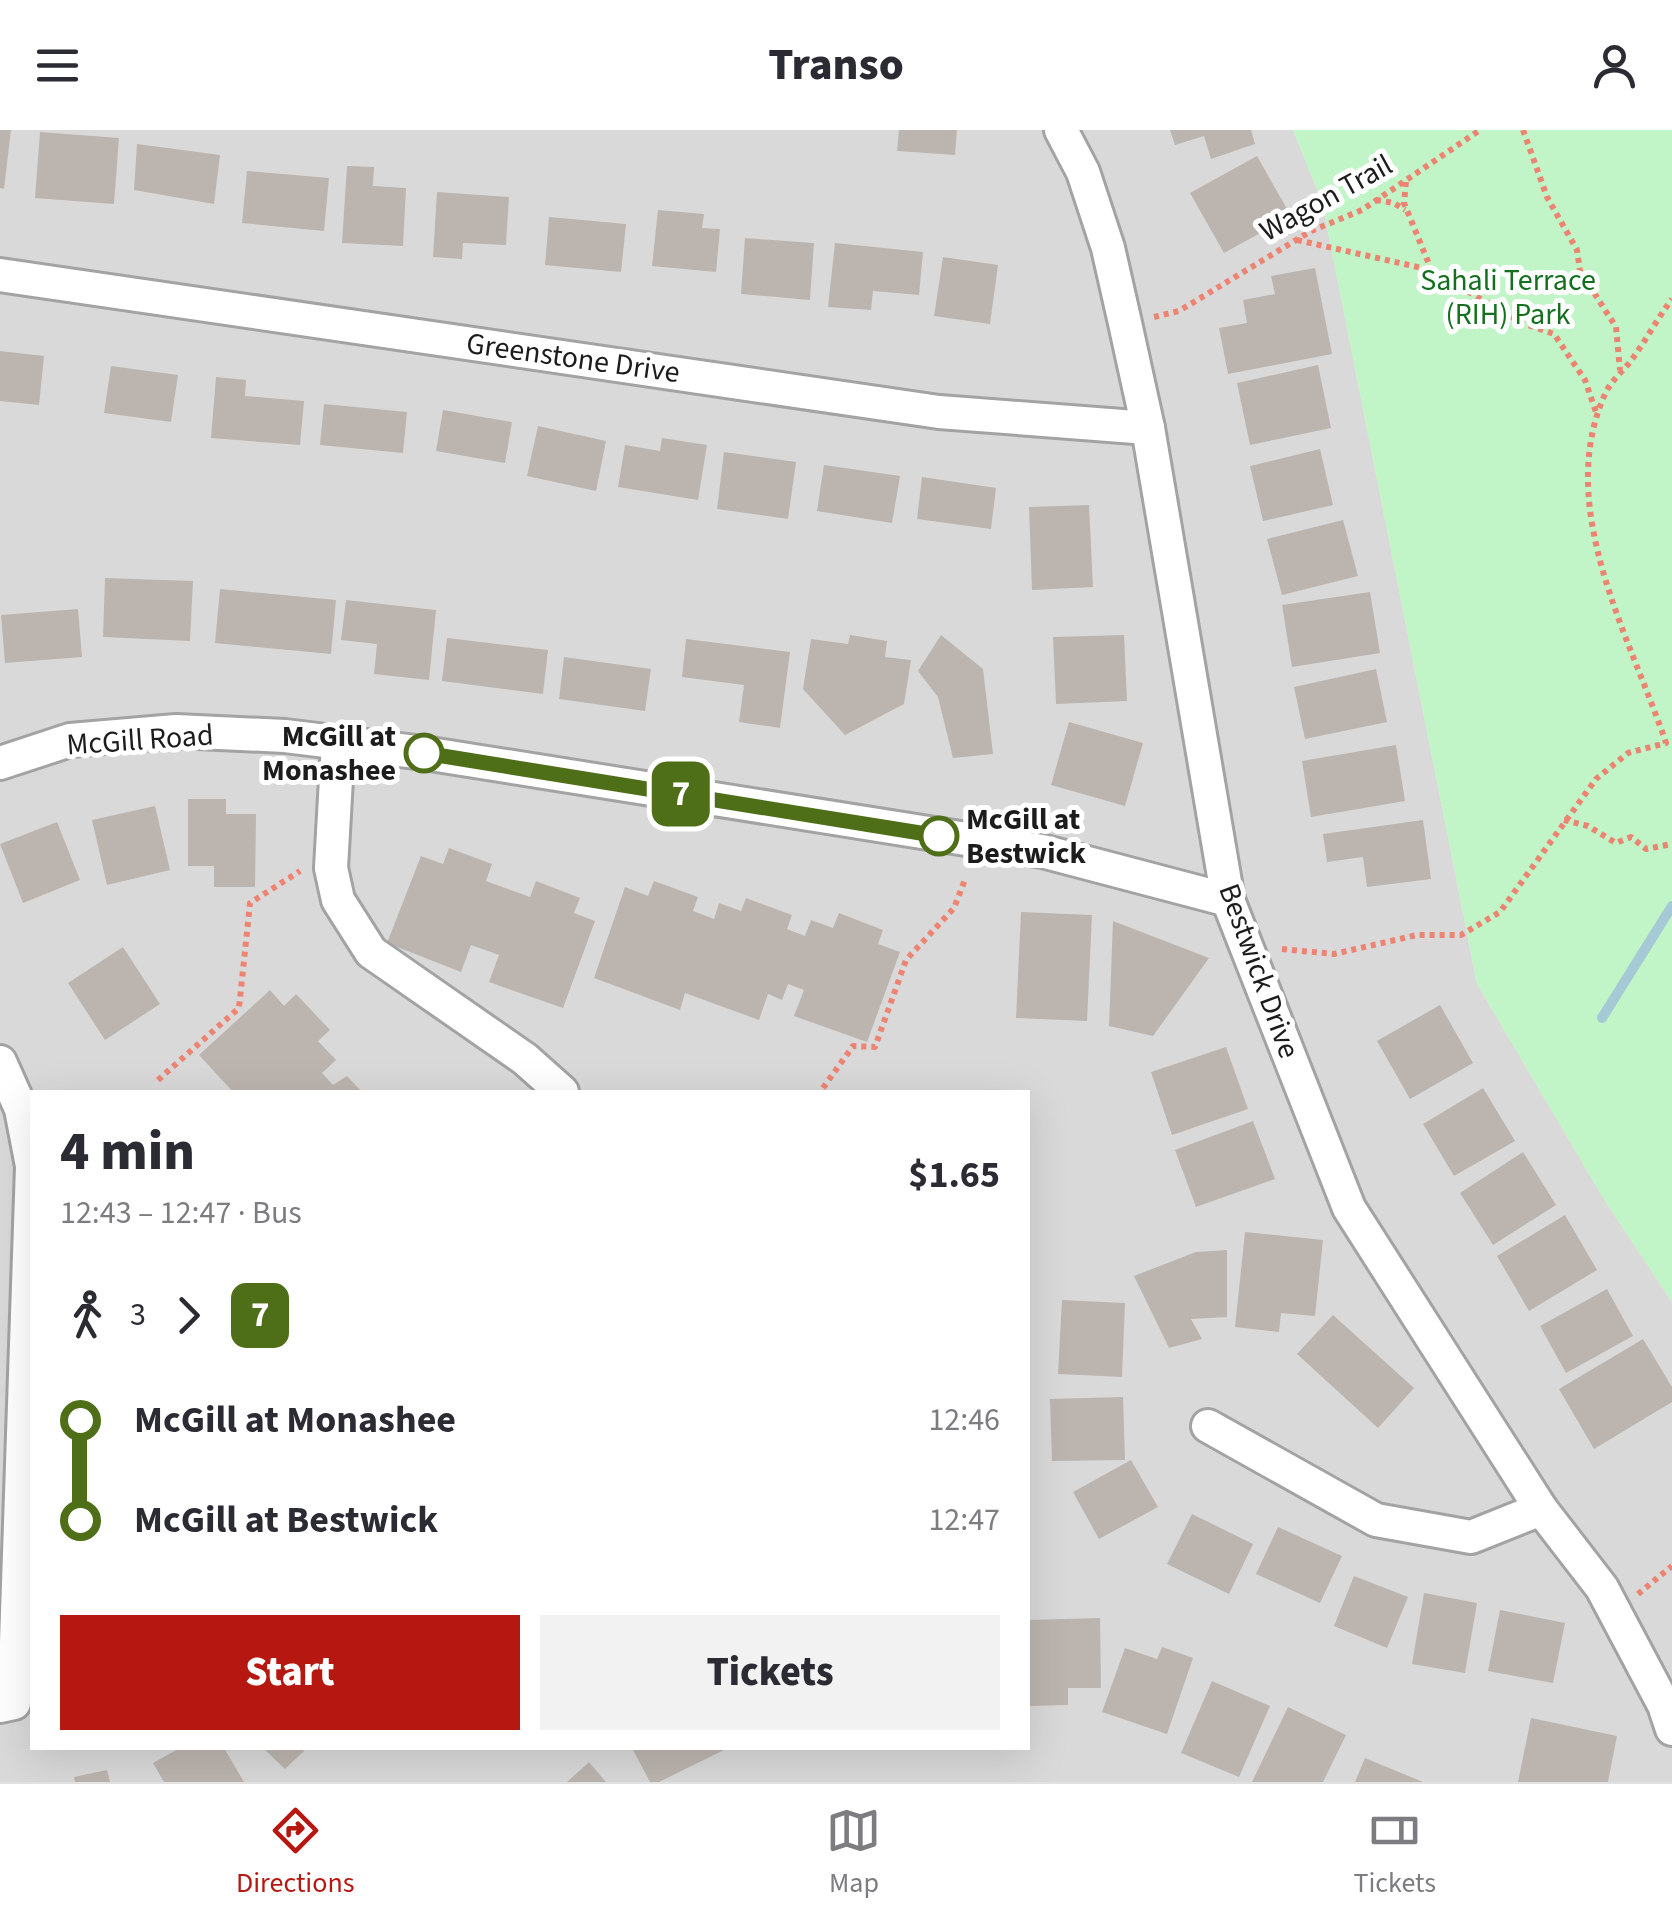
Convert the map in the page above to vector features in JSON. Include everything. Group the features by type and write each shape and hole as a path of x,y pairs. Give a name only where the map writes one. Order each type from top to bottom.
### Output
{"street":[{"name":"Bestwick Drive","path":"1061,130 1082,172 1108,248 1148,428 1228,900 1349,1208 1541,1509 1602,1588 1664,1705 1672,1729"},
{"name":"Greenstone Drive","path":"0,276 940,412 1148,428"},
{"name":"McGill Road","path":"0,763 70,740 176,731 338,742 1042,852 1228,900"},
{"path":"338,742 331,868 338,900 371,952 525,1059 560,1090"},
{"path":"0,1062 21,1109 30,1156"},
{"path":"16,1703 13,1350 30,1185"},
{"path":"1208,1426 1376,1520 1471,1537 1541,1509"}],"path":[{"name":"Wagon Trail","path":"1148,319 1179,311 1297,240 1376,200 1480,130"},
{"path":"1523,130 1547,197 1576,250 1580,271 1616,328 1621,347 1619,374"},
{"path":"1406,180 1404,203 1431,270"},
{"path":"1376,200 1394,202 1408,215"},
{"path":"1297,240 1431,270 1522,323 1554,334 1586,380 1598,416"},
{"path":"1282,949 1334,954 1417,935 1461,935 1500,912 1596,779 1628,753 1669,745 1637,657 1602,581 1590,467 1598,416 1619,374 1672,299"},
{"path":"1564,820 1588,826 1616,843 1631,837 1646,849 1672,844"},
{"path":"158,1080 239,1008 250,903 304,869"},
{"path":"823,1088 852,1046 875,1047 906,960 954,908 966,876"},
{"path":"1616,1615 1672,1566"}],"shaded area":[{"path":"0,130 1293,130 1322,202 1477,984 1605,1201 1672,1302 1672,1782 0,1782"}],"green space":[{"name":"Sahali Terrace (RIH) Park","path":"1293,130 1672,130 1672,1302 1605,1201 1477,984 1322,202"}],"building":[{"path":"0,130 11,130 4,189 0,188"},
{"path":"899,130 957,130 955,155 897,151"},
{"path":"1170,130 1251,130 1255,144 1211,159 1204,136 1175,145"},
{"path":"40,132 119,138 114,204 35,198"},
{"path":"137,144 220,155 214,204 134,190"},
{"path":"1257,156 1291,216 1224,253 1190,193"},
{"path":"347,166 374,167 373,186 406,188 403,246 342,243"},
{"path":"247,171 329,178 324,231 242,223"},
{"path":"437,192 509,197 506,245 463,243 462,259 433,257"},
{"path":"658,210 704,214 702,228 720,229 716,272 652,266"},
{"path":"549,217 626,224 621,272 545,265"},
{"path":"745,238 814,243 810,300 741,294"},
{"path":"835,243 923,252 919,295 873,291 871,310 828,307"},
{"path":"943,257 998,265 990,324 934,316"},
{"path":"1315,268 1332,354 1228,374 1219,328 1247,323 1243,300 1275,294 1271,276"},
{"path":"0,351 44,356 39,405 0,401"},
{"path":"1318,365 1331,428 1250,445 1237,383"},
{"path":"111,366 178,375 171,422 104,413"},
{"path":"216,377 246,380 245,396 304,401 300,445 211,438"},
{"path":"324,404 407,412 403,453 320,445"},
{"path":"443,410 512,422 505,463 436,451"},
{"path":"538,426 606,441 596,491 527,476"},
{"path":"662,438 707,445 698,500 618,487 625,445 660,451"},
{"path":"1320,449 1333,505 1263,521 1250,466"},
{"path":"724,452 796,462 788,519 717,509"},
{"path":"824,465 900,476 892,523 817,511"},
{"path":"922,477 996,488 991,529 917,519"},
{"path":"1089,505 1093,587 1032,590 1029,507"},
{"path":"1343,520 1358,576 1282,595 1267,539"},
{"path":"105,578 193,581 190,641 103,637"},
{"path":"220,589 336,600 331,654 215,643"},
{"path":"1370,592 1380,653 1292,667 1282,605"},
{"path":"346,600 436,610 429,680 374,674 377,644 341,640"},
{"path":"78,609 82,657 5,663 1,615"},
{"path":"850,635 887,641 885,657 911,660 904,704 845,735 803,689 811,639 848,644"},
{"path":"941,635 983,669 993,754 953,758 938,697 918,671"},
{"path":"1124,635 1127,701 1056,704 1053,637"},
{"path":"447,638 548,650 543,694 442,681"},
{"path":"686,639 790,652 780,728 739,722 744,685 682,677"},
{"path":"564,657 651,669 645,711 559,699"},
{"path":"1376,669 1387,722 1305,739 1294,687"},
{"path":"1069,722 1143,743 1125,806 1051,785"},
{"path":"1396,745 1405,801 1311,817 1302,761"},
{"path":"188,799 226,799 226,814 256,814 255,887 214,887 214,866 188,866"},
{"path":"155,806 170,870 107,885 92,820"},
{"path":"1423,820 1431,879 1367,887 1363,857 1327,862 1323,834"},
{"path":"57,822 80,880 23,903 0,844"},
{"path":"449,848 492,864 486,881 530,897 536,881 580,898 574,913 595,921 563,1008 489,982 499,955 471,945 461,972 387,943 421,856 443,864"},
{"path":"654,881 698,897 693,911 714,919 719,903 741,911 746,898 792,915 787,929 805,936 811,920 833,928 839,913 883,930 878,944 900,952 867,1042 794,1016 804,990 788,984 782,1000 768,994 759,1020 685,993 680,1010 594,978 625,887 648,896"},
{"path":"1021,912 1092,915 1087,1021 1016,1018"},
{"path":"1113,921 1209,958 1153,1036 1109,1026"},
{"path":"123,947 160,1004 105,1040 68,983"},
{"path":"270,990 284,1006 296,994 330,1030 318,1041 336,1060 322,1073 333,1085 347,1076 360,1090 231,1090 199,1055"},
{"path":"1440,1005 1473,1063 1410,1099 1377,1041"},
{"path":"1226,1047 1248,1109 1172,1135 1151,1072"},
{"path":"1483,1088 1515,1141 1454,1176 1423,1124"},
{"path":"1253,1121 1275,1179 1196,1207 1175,1150"},
{"path":"1523,1152 1556,1205 1493,1245 1460,1193"},
{"path":"1565,1215 1597,1270 1529,1311 1497,1256"},
{"path":"1245,1232 1323,1240 1315,1316 1281,1313 1279,1332 1235,1327"},
{"path":"1227,1250 1227,1317 1191,1319 1202,1339 1169,1348 1134,1276 1196,1252"},
{"path":"1607,1289 1633,1336 1566,1373 1540,1326"},
{"path":"1062,1300 1125,1303 1122,1377 1058,1374"},
{"path":"1333,1315 1414,1388 1378,1428 1297,1354"},
{"path":"1643,1339 1672,1387 1672,1402 1594,1449 1559,1389"},
{"path":"1123,1397 1125,1460 1052,1461 1050,1399"},
{"path":"1131,1460 1158,1507 1099,1539 1073,1492"},
{"path":"1192,1514 1253,1544 1229,1594 1167,1564"},
{"path":"1278,1527 1342,1556 1320,1603 1256,1574"},
{"path":"1354,1576 1408,1597 1387,1648 1334,1626"},
{"path":"1424,1593 1477,1603 1465,1673 1412,1664"},
{"path":"1500,1610 1565,1623 1553,1683 1488,1671"},
{"path":"1100,1618 1101,1688 1068,1688 1068,1705 1030,1706 1030,1620"},
{"path":"1162,1647 1193,1658 1167,1734 1102,1712 1125,1648 1157,1659"},
{"path":"1212,1681 1270,1706 1239,1777 1181,1753"},
{"path":"1288,1707 1346,1735 1323,1782 1252,1782"},
{"path":"1531,1718 1617,1736 1608,1782 1518,1782"},
{"path":"176,1750 225,1750 244,1782 164,1782 153,1763"},
{"path":"265,1750 305,1750 285,1769"},
{"path":"633,1750 724,1750 659,1782 650,1782"},
{"path":"1365,1758 1423,1782 1355,1782"},
{"path":"589,1762 606,1782 567,1782"},
{"path":"107,1770 110,1782 75,1782 74,1777"}],"waterway":[{"path":"1602,1018 1672,906"}],"bus line":[{"name":"7","path":"424,753 939,836"}],"place":[{"name":"McGill at Monashee","path":"424,753"},
{"name":"McGill at Bestwick","path":"939,836"}]}
